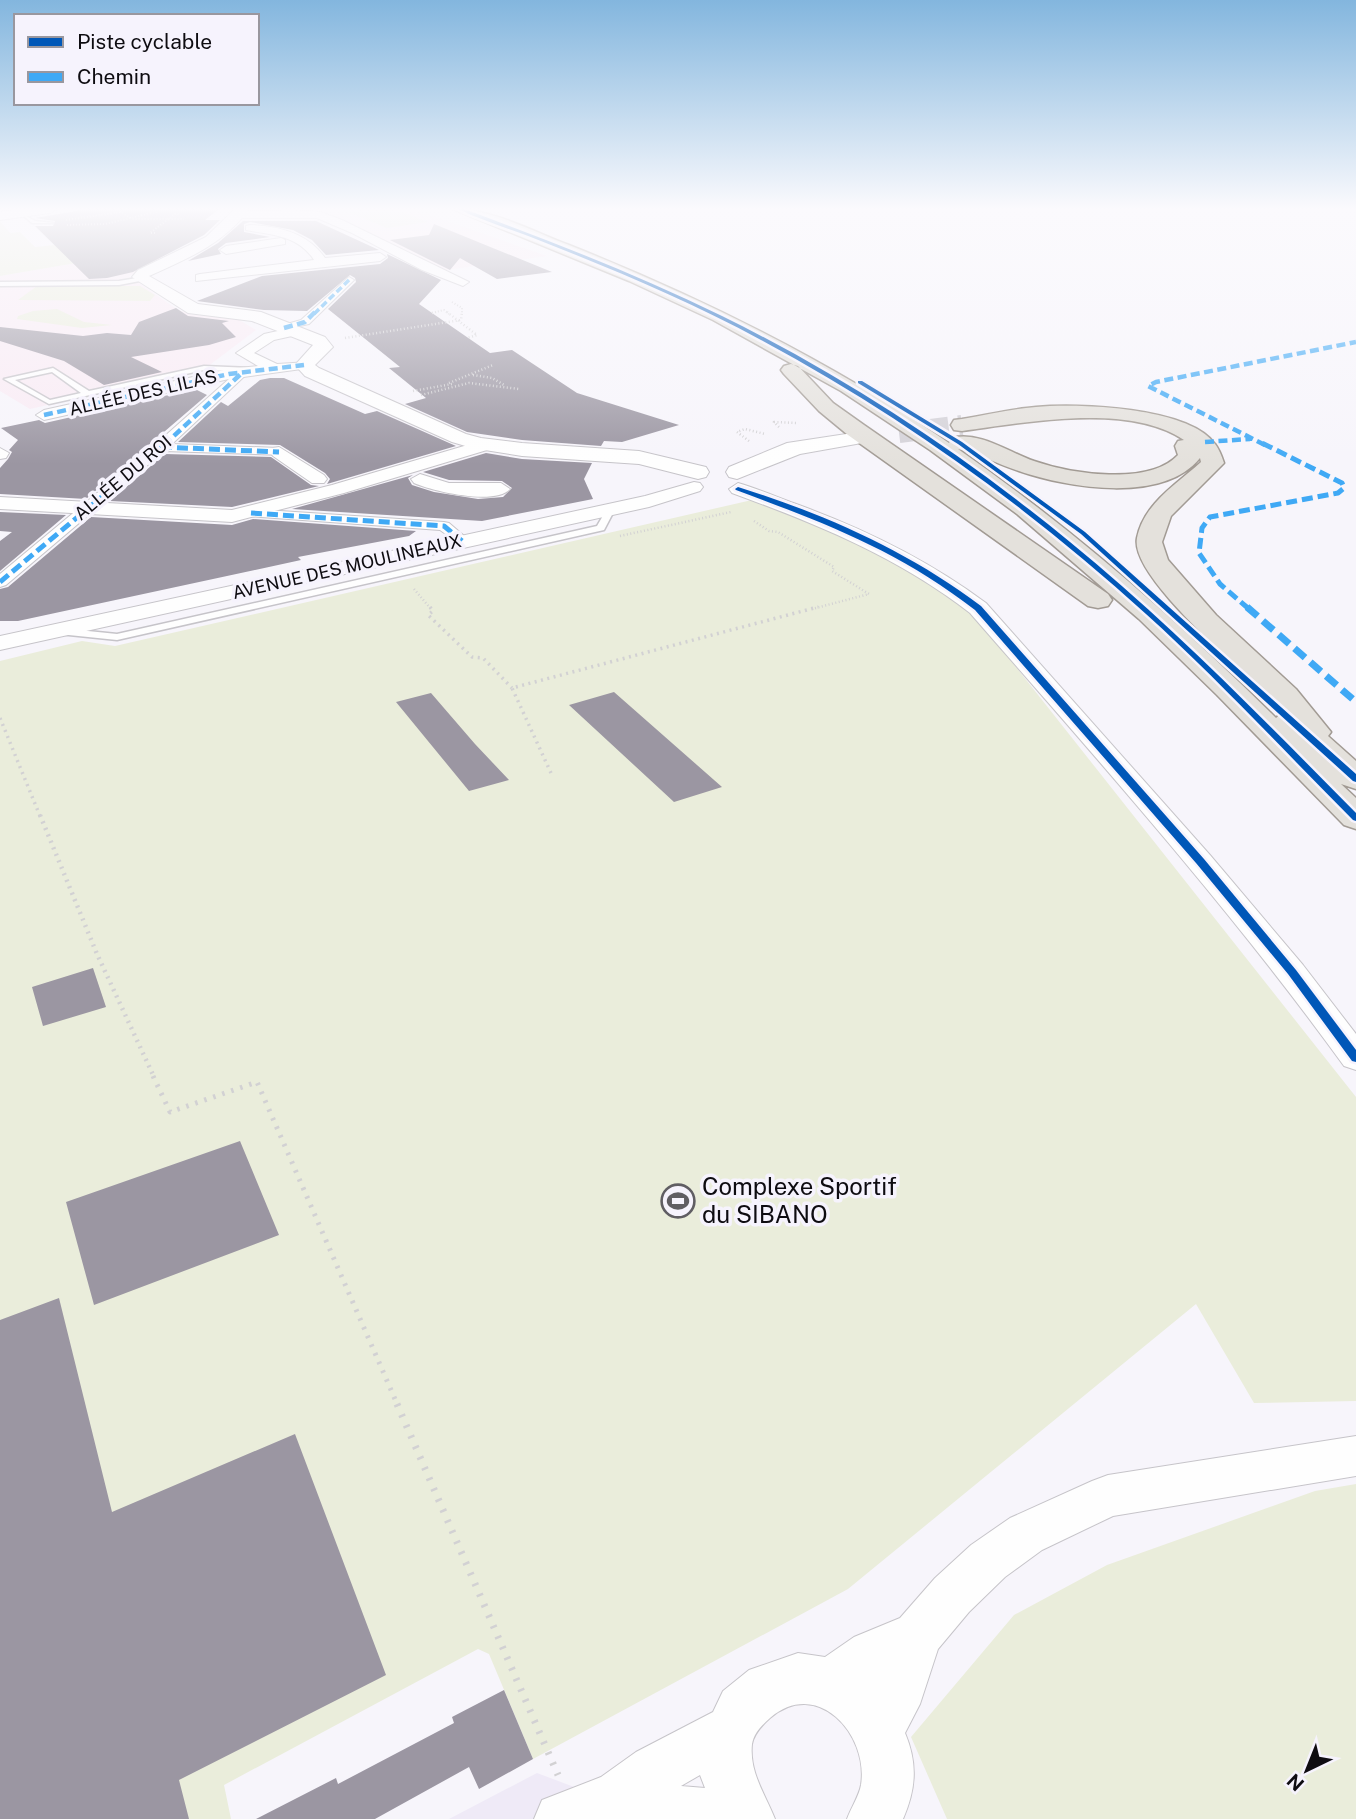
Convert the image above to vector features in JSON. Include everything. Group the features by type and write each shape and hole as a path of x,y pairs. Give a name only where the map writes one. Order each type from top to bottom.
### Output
{"main road":[{"path":"669,294 803,360 989,482 1149,613 1356,818"},
{"path":"691,294 819,358 985,448 1034,469 1097,480 1132,481 1166,475 1185,466 1190,456 1187,446 1177,437 1125,421 1063,416 991,421"},
{"path":"738,326 784,363 826,407 866,437 1133,625 1185,673 1225,687"},
{"path":"961,434 991,421 1036,413 1097,412 1160,422 1205,442 1212,452 1213,463 1192,484 1166,503 1154,524 1149,544 1159,566 1177,591 1284,694 1348,771"},
{"path":"866,437 899,433"},
{"path":"961,434 1083,533 1348,771"}],"street":[{"path":"171,294 194,309 250,315 319,341 324,347 304,365 312,372 459,438 481,446 510,450 628,455 845,529 900,554 938,577 978,608 1200,861 1292,972 1356,1058"},
{"path":"273,368 243,354 269,337 305,322 334,294"},
{"name":"ALLÉE DES LILAS","path":"44,415 248,371 304,365"},
{"name":"ALLÉE DU ROI","path":"0,582 248,371"},
{"name":"AVENUE DES MOULINEAUX","path":"0,643 462,541 719,488 795,448 866,437"},
{"path":"0,503 232,516 251,513 328,484 412,475 481,446"},
{"path":"161,447 279,453 328,484"},
{"path":"412,475 436,487 501,489"},
{"path":"251,513 444,526 462,541"},
{"path":"879,1728 894,1704 908,1668 915,1637 952,1595 988,1561 1026,1534 1108,1496 1356,1456"},
{"path":"834,1683 850,1665 887,1646 915,1637"},
{"path":"747,1819 734,1798 727,1775 725,1753 729,1731 742,1706 761,1688 786,1678 813,1678 834,1683 866,1709 879,1728 888,1756 888,1786 877,1817"},
{"path":"617,1798 655,1771 729,1731"},
{"path":"554,1800 617,1798 670,1812 747,1819"}],"lane":[{"path":"88,394 53,370 8,379 46,402 88,394 204,368 248,371"},
{"path":"55,631 117,636 143,631 601,528 611,509"}],"path":[{"path":"319,341 457,322 463,317 462,309 444,296"},
{"path":"432,313 444,310 477,335 467,338"},
{"path":"445,385 493,365"},
{"path":"472,374 492,378 505,386"},
{"path":"404,397 469,383"},
{"path":"416,394 413,390 469,383 519,389"},
{"path":"619,537 719,488"},
{"path":"512,688 869,594 832,571 834,567 823,560 748,517"},
{"path":"408,583 433,611 428,615 472,657 483,658 512,688 551,772"},
{"path":"0,718 97,954 170,1112 257,1082 558,1775 554,1800"}],"shaded area":[{"path":"0,294 155,294 178,310 195,315 236,318 256,330 203,370 30,409 0,391"},
{"path":"537,1773 659,1819 449,1819"}],"green space":[{"path":"26,294 155,295 150,301 18,300"},
{"path":"57,309 84,322 112,325 82,328 17,319 18,316 33,311"},
{"name":"Complexe Sportif du SIBANO","path":"752,500 859,540 928,578 978,619 1356,1097 1356,1401 1254,1403 1196,1304 848,1589 533,1759 489,1654 478,1649 224,1785 231,1819 0,1819 0,661 82,641 115,646"},
{"path":"1356,1484 1356,1819 947,1819 911,1737 1014,1615 1107,1565 1315,1491"}],"building":[{"path":"215,294 327,294 307,311 264,310 197,301"},
{"path":"344,294 428,294 419,304 490,353 512,350 577,393 679,425 622,442 604,441 601,446 522,440 467,432 405,404 426,398 389,368 400,367 328,309"},
{"path":"176,308 188,316 229,321 222,323 236,337 209,345 131,357 162,372 104,385 64,361 0,341 0,327 83,336 107,333 131,335 139,322"},
{"path":"284,378 365,414 377,411 456,446 327,484 330,479 325,473 280,445 178,442 221,402 228,406 260,380"},
{"path":"195,389 207,395 86,499 0,494 0,468 12,452 9,450 18,440 1,428 39,420 45,423"},
{"path":"486,453 522,459 592,463 584,479 593,499 482,521 292,509 413,475 408,478 412,485 434,492 478,499 503,497 512,488 502,481 449,480 423,472"},
{"path":"165,454 271,457 311,485 319,486 232,507 110,501"},
{"path":"0,512 66,515 0,571 0,541 12,532 0,531"},
{"path":"91,517 232,525 253,519 416,531 409,536 298,557 301,560 18,621 0,621 0,589 8,587"},
{"path":"614,692 722,787 674,802 569,705"},
{"path":"431,693 509,780 469,791 396,702"},
{"path":"93,968 106,1007 43,1026 32,987"},
{"path":"240,1141 279,1235 94,1305 66,1202"},
{"path":"59,1298 112,1512 295,1434 386,1675 179,1780 189,1819 0,1819 0,1320"},
{"path":"504,1690 533,1759 479,1789 469,1767 375,1819 256,1819 336,1778 338,1784 454,1723 452,1717"}],"tunnel":[{"path":"899,433 962,425"}],"marked path":[{"path":"284,328 305,322 334,294"},
{"path":"1356,342 1156,382 1148,386 1342,483 1344,488 1338,493 1210,517 1202,528 1199,553 1220,584 1356,702"},
{"path":"44,415 229,374 304,365"},
{"path":"0,582 161,447 243,372"},
{"path":"1205,442 1250,439"},
{"path":"161,447 279,452"},
{"path":"251,513 444,526 462,541"}],"cycle path":[{"path":"672,294 761,337 848,387 938,446 1025,509 1109,577 1176,638 1356,818"},
{"path":"860,382 960,443 1083,533 1356,779"},
{"path":"738,489 864,538 923,569 978,608 1200,861 1292,972 1356,1058"}],"place":[{"name":"Complexe Sportif du SIBANO","path":"678,1201"}]}
